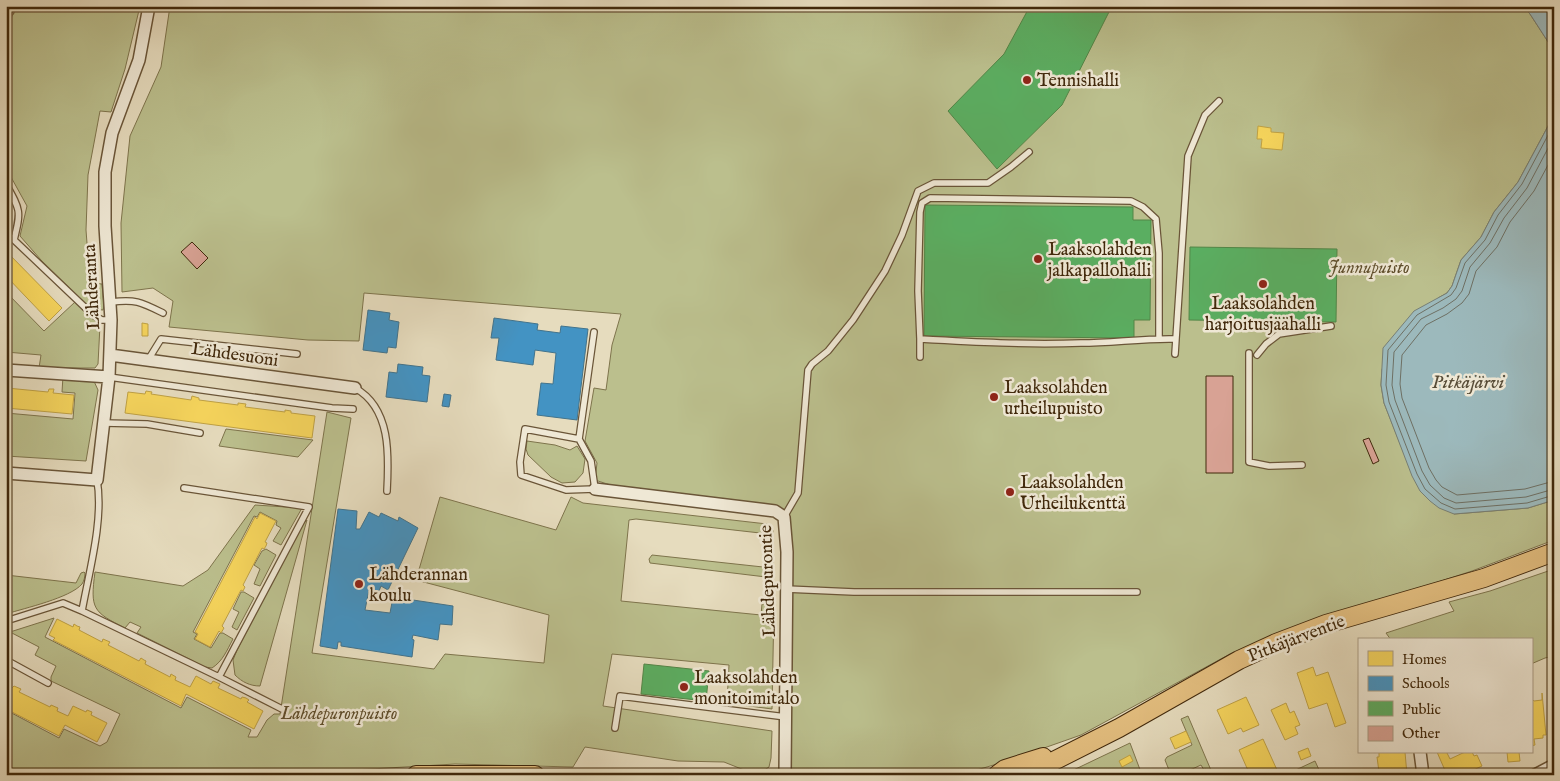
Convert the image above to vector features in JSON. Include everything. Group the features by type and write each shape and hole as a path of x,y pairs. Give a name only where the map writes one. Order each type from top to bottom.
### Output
{"main road":[{"name":"Pitkäjärventie","path":"1026,775 1136,719 1239,660 1276,643 1326,624 1484,578 1554,552"},
{"name":"Pitkäjärventie","path":"997,775 1005,769 1080,747"},
{"path":"416,775 534,775"}],"street":[{"name":"Lähderanta","path":"97,480 109,377 111,320 105,226 105,172 112,134 139,60 149,6"},
{"name":"Lähdesuoni","path":"110,355 355,388"},
{"path":"6,370 109,377"},
{"path":"6,473 97,480"},
{"name":"Lähdepurontie","path":"595,489 775,511 784,517 786,533 785,775"},
{"path":"1420,754 1423,775"},
{"path":"1536,775 1554,765"}],"lane":[{"path":"6,18 14,6"},
{"path":"1175,354 1188,156 1205,115 1219,101"},
{"path":"784,517 798,493 808,370 812,364 828,351 853,320 884,271 902,235 918,191 934,183 988,182 1029,152"},
{"path":"6,184 16,202 20,215 14,240"},
{"path":"920,357 918,291 920,212 922,203 930,198 1131,202 1143,207 1156,219 1159,253 1159,338"},
{"path":"6,233 93,315 102,320 111,320"},
{"path":"111,302 133,300 142,302 163,313"},
{"path":"1257,355 1266,344 1279,334 1331,326"},
{"path":"579,439 525,429 520,462 521,475 566,490 595,489 591,461 579,439 594,332"},
{"path":"920,339 1079,343 1176,338"},
{"path":"148,360 161,339 298,354"},
{"path":"1249,353 1249,462 1269,466 1302,465"},
{"path":"109,377 332,408 353,409"},
{"path":"355,388 375,406 385,429 387,491"},
{"path":"104,423 146,424 200,433"},
{"path":"82,611 97,526 100,497 97,480"},
{"path":"184,488 309,507 220,677"},
{"path":"786,589 854,592 1137,592"},
{"path":"6,621 63,603 220,677 282,709"},
{"path":"6,660 48,683"},
{"path":"616,728 620,696 786,717"}],"green space":[{"path":"19,6 140,6 125,69 111,112 100,111 88,175 86,230 90,283 102,284 103,310 91,309 41,260 20,236 27,206 6,168 6,25"},
{"name":"Laaksolahden urheilupuisto","path":"170,6 1523,6 1554,51 1554,115 1518,182 1494,212 1481,237 1461,260 1452,286 1447,293 1438,298 1382,369 1381,385 1384,403 1403,451 1454,514 1528,508 1554,500 1554,540 1472,571 1326,618 1230,654 1081,735 1007,761 960,775 785,775 784,517 635,493 595,480 597,463 585,441 594,388 606,390 612,345 621,314 364,293 359,341 308,340 169,327 173,301 153,288 122,292 121,223 130,136 161,67"},
{"path":"6,292 44,331 75,302 100,325 98,364 95,368 39,368 41,355 6,352"},
{"path":"63,376 93,379 98,390 86,461 6,456 6,413 73,419 75,393 62,392"},
{"name":"Lähdepuronpuisto","path":"327,412 351,418 312,653 434,669 445,654 544,663 549,615 416,580 440,497 556,530 571,497 583,503 767,524 773,530 772,539 769,540 769,534 636,519 629,520 621,601 761,615 762,604 774,605 772,709 727,703 729,665 612,654 603,706 772,731 769,767 763,771 744,770 724,762 678,761 585,747 573,767 455,764 270,775 6,775 6,710 59,738 64,729 100,746 107,742 120,714 51,681 56,666 35,655 39,647 10,632 54,618 45,637 181,708 187,697 251,730 248,737 257,737 267,720 274,714 280,714"},
{"path":"226,429 313,440 298,457 219,446"},
{"path":"527,441 555,445 570,450 577,446 585,459 583,473 575,482 562,483 551,477 528,455 526,449"},
{"path":"255,505 302,508 281,545 273,541 281,528 276,525 277,521 260,512 257,517 254,516 193,632 197,634 194,639 211,648 220,633 233,639 222,659 212,668 205,667 137,633 141,627 130,622 125,628 114,623 96,608 93,594 95,572 183,586 208,570"},
{"path":"307,520 260,686 243,682 235,675 233,660 302,525"},
{"path":"266,549 276,555 260,586 254,584 260,569 254,565 262,551"},
{"path":"652,555 763,567 766,565 766,558 773,559 772,586 768,586 766,577 650,563 649,559"},
{"path":"1554,569 1554,656 1532,664 1532,638 1390,638 1386,633 1454,611 1449,602 1490,591"},
{"path":"84,572 85,577 82,584 68,594 6,614 6,575 76,583 81,573"},
{"path":"241,592 254,598 237,630 232,627 239,612 233,609"},
{"path":"1188,716 1213,775 1209,775 1201,765 1179,775 1171,775 1165,760 1167,757 1192,745 1181,719"},
{"path":"1130,743 1142,775 1063,775"},
{"path":"1315,761 1320,772 1312,775 1285,775"}],"water":[{"path":"1522,6 1554,6 1554,51 1530,14"},
{"name":"Pitkäjärvi","path":"1554,115 1554,500 1528,508 1454,514 1439,508 1430,501 1420,491 1412,476 1384,403 1381,385 1383,348 1414,311 1447,293 1452,286 1461,260 1481,237 1494,212 1518,182"}],"building: Homes":[{"path":"1258,126 1271,128 1271,132 1284,133 1282,150 1261,148 1262,139 1257,139"},
{"path":"6,251 62,308 49,321 6,276"},
{"path":"142,323 148,324 148,336 142,336"},
{"path":"6,385 8,385 7,388 48,392 49,389 54,389 53,393 74,395 72,414 6,408"},
{"path":"146,391 152,392 151,394 191,400 192,396 199,398 199,400 238,405 238,403 246,404 245,407 285,412 285,410 291,411 291,413 315,416 312,438 125,413 128,392 145,394"},
{"path":"260,513 276,521 265,542 267,543 266,546 264,549 262,548 243,585 245,587 243,591 241,590 222,626 224,628 221,633 219,631 210,647 195,639 198,634 195,632 255,517 257,519"},
{"path":"57,619 73,627 74,624 80,627 79,630 102,642 103,639 110,642 108,645 139,661 141,658 146,661 145,664 170,677 171,674 176,677 175,680 190,687 196,676 211,684 213,681 220,684 218,688 241,699 242,697 246,698 249,700 247,702 263,711 254,729 186,694 181,706 53,640 55,638 49,635"},
{"path":"1313,667 1316,676 1328,672 1346,723 1335,727 1327,703 1309,709 1297,673"},
{"path":"6,685 21,689 19,692 50,707 51,705 58,708 57,711 68,716 73,706 86,712 87,710 92,712 91,715 107,723 97,742 65,725 59,736 6,709"},
{"path":"1542,693 1546,735 1543,735 1543,738 1534,739 1535,745 1532,746 1532,699 1534,701 1542,700"},
{"path":"1246,697 1259,725 1243,732 1241,728 1228,734 1217,710"},
{"path":"1286,703 1290,713 1294,711 1300,725 1295,727 1298,734 1285,740 1271,710"},
{"path":"1186,731 1191,742 1175,749 1170,738"},
{"path":"1263,739 1277,770 1266,775 1250,775 1239,750"},
{"path":"1308,748 1311,756 1301,760 1298,752"},
{"path":"1379,754 1405,754 1407,775 1382,775 1382,771 1379,772 1377,757 1379,757"},
{"path":"1438,754 1448,754 1450,759 1461,754 1477,755 1482,766 1463,775 1447,775"},
{"path":"1507,754 1519,754 1520,761 1508,762"},
{"path":"1130,755 1133,761 1122,767 1119,761"}],"building: Schools":[{"path":"368,310 390,313 389,320 399,322 396,348 388,347 387,353 363,350"},
{"path":"494,318 538,324 537,330 560,333 561,326 588,329 577,420 537,415 541,383 553,384 556,353 535,350 533,365 496,360 499,338 491,338"},
{"path":"398,364 423,367 422,375 430,376 427,402 386,397 389,372 397,373"},
{"path":"444,394 451,395 449,407 442,406"},
{"name":"Lähderannan koulu","path":"338,509 357,511 356,529 360,529 369,512 379,517 381,513 398,521 399,517 418,528 388,590 381,586 379,591 369,590 365,610 390,613 393,597 453,606 452,625 440,624 438,640 413,635 412,657 341,646 341,642 338,642 337,649 320,646"}],"building: Public":[{"name":"Tennishalli","path":"1030,6 1112,6 1062,105 997,169 948,111 1004,54"},
{"name":"Laaksolahden jalkapallohalli","path":"925,205 1133,207 1133,220 1151,220 1150,320 1134,320 1134,338 924,336"},
{"name":"Laaksolahden harjoitusjäähalli","path":"1190,247 1337,249 1336,322 1189,320"},
{"path":"644,664 709,671 706,701 641,694"}],"building: Other":[{"path":"192,242 208,258 197,269 181,252"},
{"path":"1206,376 1233,376 1233,473 1206,473"},
{"path":"1369,438 1379,461 1373,464 1363,440"}],"place":[{"name":"Tennishalli","path":"1027,80"},
{"name":"Laaksolahden jalkapallohalli","path":"1038,259"},
{"name":"Laaksolahden harjoitusjäähalli","path":"1263,284"},
{"name":"Laaksolahden urheilupuisto","path":"994,397"},
{"name":"Laaksolahden Urheilukenttä","path":"1010,492"},
{"name":"Lähderannan koulu","path":"359,584"},
{"name":"Laaksolahden monitoimitalo","path":"684,687"}],"park label":[{"name":"Junnupuisto","path":"1369,267"}]}
